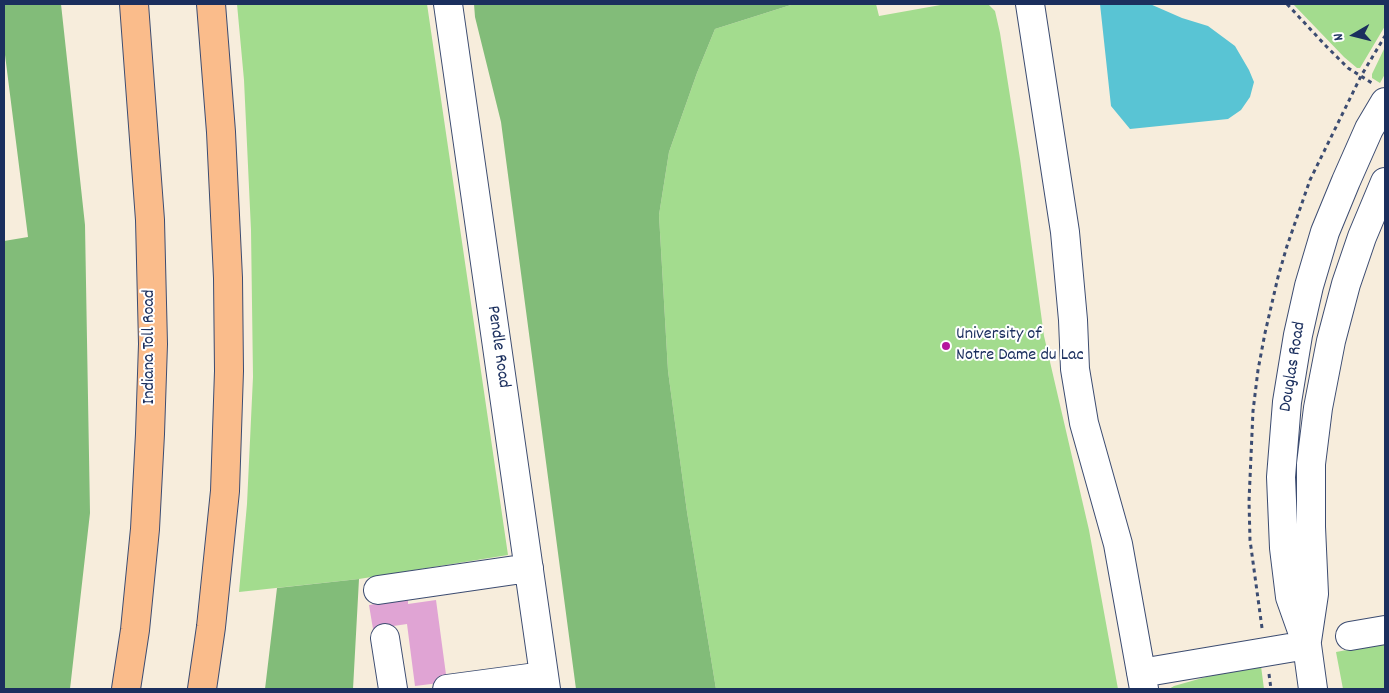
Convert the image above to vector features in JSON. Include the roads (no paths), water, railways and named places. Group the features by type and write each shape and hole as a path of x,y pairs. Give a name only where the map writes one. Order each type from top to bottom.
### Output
{"highway":[{"name":"Indiana Toll Road","path":"126,689 135,630 145,529 153,344 150,220 134,4"},
{"path":"202,689 211,627 225,491 229,371 228,278 222,141 211,4"}],"street":[{"name":"Pendle Road","path":"448,4 545,683"},
{"path":"1030,4 1065,232 1076,369 1084,423 1118,544 1143,681 1307,645"},
{"name":"Douglas Road","path":"1313,689 1307,645 1290,597 1284,548 1281,477 1287,402 1298,335 1309,286 1325,232 1369,129 1381,94"},
{"name":"Douglas Road","path":"1307,645 1314,594 1311,464 1318,408 1331,341 1346,284 1362,237 1385,182"},
{"path":"378,590 529,568"},
{"path":"1350,636 1385,630"},
{"path":"385,638 393,689"},
{"path":"447,689 545,683"}],"water":[{"path":"1100,4 1150,4 1182,18 1208,26 1235,46 1254,82 1250,97 1241,110 1228,119 1130,129 1111,106"}],"place":[{"name":"University of Notre Dame du Lac","path":"946,346"}]}
